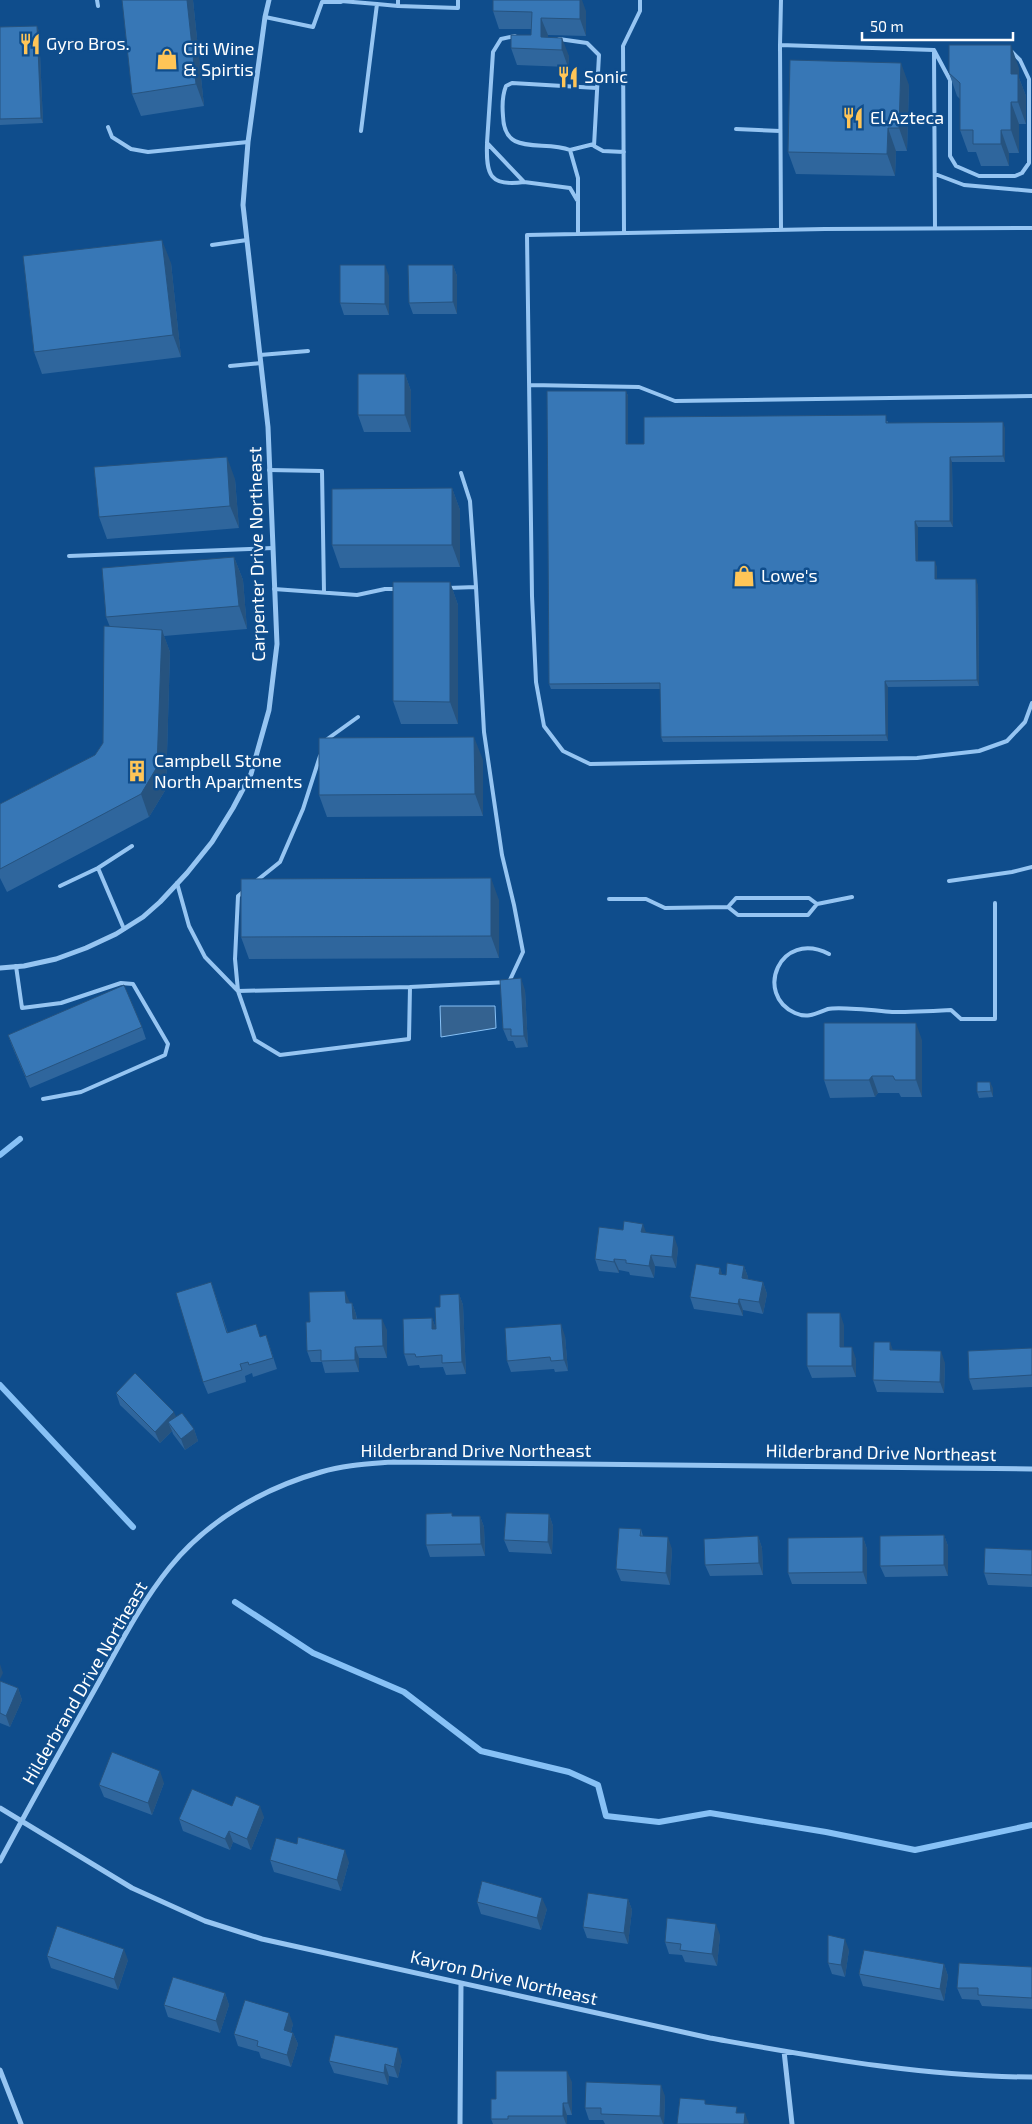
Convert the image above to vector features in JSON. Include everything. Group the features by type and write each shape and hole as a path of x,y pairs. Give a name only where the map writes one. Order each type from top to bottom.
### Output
{"street":[{"name":"Carpenter Drive Northeast","path":"0,968 56,959 71,954 124,929 143,917 177,883 212,842 233,808 251,774 269,710 277,644 268,427 243,205 248,142 269,0"},
{"name":"Hilderbrand Drive Northeast","path":"0,1861 141,1607 170,1566 210,1528 239,1507 279,1486 322,1471 392,1462 1032,1469"},
{"name":"Kayron Drive Northeast","path":"0,1808 132,1888 205,1921 262,1938 710,2038 884,2068 995,2077 1032,2077"},
{"path":"460,2124 461,1983"},
{"path":"784,2051 792,2124"},
{"path":"0,2070 21,2124"}],"lane":[{"path":"97,0 98,6"},
{"path":"398,0 398,6"},
{"path":"265,17 313,27 322,2 341,1 398,6 458,8 458,0"},
{"path":"624,232 623,46 640,12 640,0"},
{"path":"781,0 781,230"},
{"path":"361,131 377,4"},
{"path":"524,36 500,39 494,52 486,164 496,180 503,184 524,182 570,188 578,202"},
{"path":"557,39 587,43 599,55 594,146 603,152 624,152"},
{"path":"780,45 934,50"},
{"path":"934,50 950,80 950,156 956,166 979,176 1015,176 1022,172 1029,163 1029,79 1020,60 1012,52"},
{"path":"934,50 935,228"},
{"path":"594,144 570,150 563,147 524,145 509,138 503,129 502,94 506,86 512,83 597,88"},
{"path":"490,94 502,94"},
{"path":"108,127 112,137 131,149 148,152 248,142"},
{"path":"736,129 780,131"},
{"path":"487,143 524,182"},
{"path":"570,150 578,178 578,233"},
{"path":"935,174 964,185 1032,191"},
{"path":"1032,228 527,234 532,596 536,682 544,726 563,752 590,764 917,758 978,751 1008,741 1025,722 1032,702"},
{"path":"212,245 247,240"},
{"path":"260,355 308,351"},
{"path":"230,366 260,362"},
{"path":"530,385 638,387 675,401 1032,396"},
{"path":"269,470 322,471 324,592"},
{"path":"177,883 189,926 205,957 238,991 410,987 509,982 523,952 502,855 484,732 470,501 461,472"},
{"path":"69,556 273,548"},
{"path":"439,588 476,587"},
{"path":"274,589 357,595 385,589 403,588"},
{"path":"358,717 325,741 303,809 280,862 238,896 235,959 238,991 256,1040 280,1055 409,1039 410,987"},
{"path":"60,886 98,868 132,846"},
{"path":"949,881 1012,872 1032,867"},
{"path":"98,868 124,929"},
{"path":"609,899 646,899 665,908 728,907 738,915 808,914 817,904 852,897"},
{"path":"728,907 736,898 809,898 817,904"},
{"path":"829,954 819,949 807,947 796,950 786,956 778,965 775,976 775,988 779,998 786,1007 796,1014 808,1016 819,1014 829,1009 896,1012 951,1010 961,1019 995,1019 995,903"},
{"path":"16,966 22,1008 61,1003 121,983 133,984 168,1044 165,1055 98,1085 81,1092 43,1099"}],"water":[{"path":"440,1006 495,1006 496,1028 441,1037"}],"building":[{"name":"Citi Wine & Spirtis","path":"122,0 187,0 196,84 132,94"},
{"path":"493,0 580,0 580,19 541,18 541,37 562,38 562,50 511,48 511,35 531,35 532,12 493,11"},
{"path":"37,26 41,118 0,119 0,27"},
{"path":"949,45 1011,45 1011,74 1018,74 1018,102 1011,102 1011,130 1001,130 1001,144 973,144 973,130 960,130 960,83 949,73"},
{"name":"El Azteca","path":"790,60 901,63 899,128 888,128 887,154 788,152"},
{"path":"162,240 173,335 34,352 23,256"},
{"path":"340,265 385,265 385,304 340,303"},
{"path":"408,265 453,265 453,302 409,303"},
{"path":"358,374 405,374 405,415 358,415"},
{"name":"Lowe's","path":"547,391 626,391 626,444 644,444 644,417 886,415 886,423 1003,422 1003,456 950,457 950,521 915,521 916,561 935,561 935,579 976,579 977,680 885,681 886,735 661,737 660,683 549,684"},
{"path":"227,457 230,506 99,517 94,467"},
{"path":"452,488 452,545 332,545 332,489"},
{"path":"234,557 239,606 106,617 102,568"},
{"path":"393,582 450,582 450,702 393,701"},
{"name":"Campbell Stone North Apartments","path":"104,626 162,630 157,767 141,794 0,869 0,804 95,755 103,743"},
{"path":"474,737 475,794 319,795 319,738"},
{"path":"491,878 491,936 241,937 241,879"},
{"path":"521,978 524,1036 511,1036 511,1029 503,1029 500,980"},
{"path":"124,985 142,1027 26,1077 8,1035"},
{"path":"824,1023 916,1023 916,1080 895,1080 893,1076 872,1076 869,1080 824,1080"},
{"path":"977,1082 990,1082 991,1091 977,1092"},
{"path":"624,1221 643,1224 641,1232 674,1236 672,1257 651,1255 649,1266 626,1263 626,1260 614,1259 614,1262 595,1259 599,1227 623,1230"},
{"path":"727,1263 744,1266 742,1278 763,1282 759,1302 739,1299 738,1304 690,1297 696,1264 720,1268 719,1274 726,1275"},
{"path":"211,1282 227,1333 256,1324 260,1337 266,1335 273,1358 249,1365 248,1362 240,1364 242,1370 203,1382 176,1293"},
{"path":"345,1291 346,1303 352,1303 353,1319 382,1319 383,1346 355,1347 355,1360 321,1361 321,1350 307,1351 306,1322 310,1322 309,1292"},
{"path":"459,1294 462,1362 442,1363 442,1355 416,1357 415,1354 404,1354 403,1319 432,1318 432,1329 436,1329 435,1307 440,1307 440,1295"},
{"path":"807,1313 840,1313 840,1347 852,1347 852,1366 807,1366"},
{"path":"561,1324 564,1360 551,1361 550,1357 507,1361 505,1328"},
{"path":"874,1342 890,1342 890,1350 941,1351 940,1382 873,1380"},
{"path":"1032,1348 1032,1375 969,1379 968,1351"},
{"path":"135,1373 174,1412 155,1432 116,1393"},
{"path":"182,1413 194,1429 181,1439 168,1422"},
{"path":"452,1513 452,1516 480,1516 481,1544 426,1545 426,1514"},
{"path":"506,1513 549,1514 548,1542 504,1540"},
{"path":"619,1528 641,1529 640,1536 668,1537 666,1573 616,1569"},
{"path":"944,1535 944,1565 880,1566 880,1536"},
{"path":"758,1536 759,1563 705,1565 704,1539"},
{"path":"863,1537 863,1572 788,1573 788,1538"},
{"path":"985,1548 1032,1550 1032,1575 984,1573"},
{"path":"0,1681 18,1688 6,1716 0,1713"},
{"path":"112,1752 160,1771 148,1803 99,1785"},
{"path":"192,1789 232,1806 236,1796 260,1806 247,1839 229,1831 225,1839 179,1819"},
{"path":"298,1837 345,1850 337,1880 270,1860 276,1838 297,1844"},
{"path":"482,1881 542,1898 537,1918 477,1902"},
{"path":"588,1893 628,1899 624,1933 583,1927"},
{"path":"667,1918 716,1924 712,1954 680,1950 681,1944 665,1942"},
{"path":"57,1926 124,1949 114,1979 47,1956"},
{"path":"828,1935 845,1939 841,1965 828,1963"},
{"path":"864,1950 944,1964 940,1989 859,1974"},
{"path":"959,1963 1032,1967 1032,1998 978,1995 978,1988 957,1988"},
{"path":"173,1977 225,1993 216,2021 164,2005"},
{"path":"245,2000 289,2013 284,2030 293,2033 287,2055 257,2046 258,2041 234,2034"},
{"path":"335,2035 398,2048 394,2067 385,2064 384,2073 329,2061"},
{"path":"496,2071 567,2071 568,2103 563,2103 563,2116 508,2116 508,2119 491,2119 491,2099 496,2099"},
{"path":"586,2082 661,2085 660,2116 601,2114 601,2108 585,2108"},
{"path":"680,2098 705,2100 705,2104 737,2107 736,2113 745,2113 744,2124 677,2124"}],"waterway":[{"path":"0,1155 20,1139"},
{"path":"0,1385 133,1527"},
{"path":"235,1602 313,1653 404,1692 481,1751 569,1772 598,1785 606,1816 659,1822 710,1813 826,1832 915,1850 1032,1825"}],"place":[{"name":"Gyro Bros.","path":"30,44"},
{"name":"Citi Wine & Spirtis","path":"167,59"},
{"name":"Sonic","path":"568,77"},
{"name":"El Azteca","path":"853,118"},
{"name":"Lowe's","path":"744,576"},
{"name":"Campbell Stone North Apartments","path":"137,771"}]}
